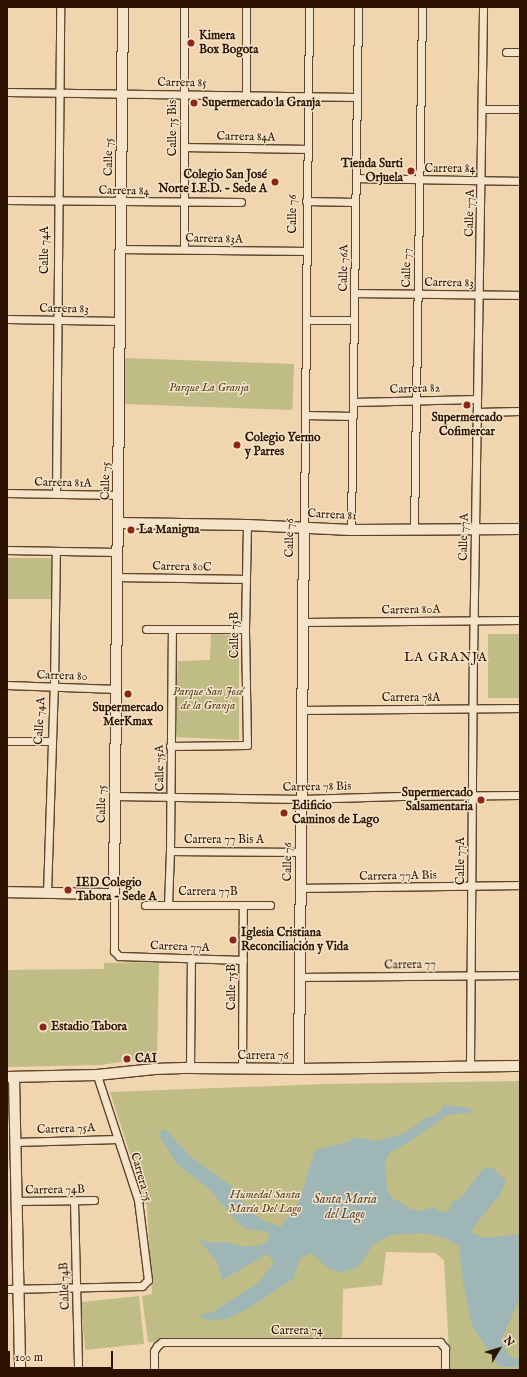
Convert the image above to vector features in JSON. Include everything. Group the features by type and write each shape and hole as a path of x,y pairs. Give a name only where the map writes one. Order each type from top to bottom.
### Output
{"street":[{"name":"Calle 74A","path":"56,494 60,7"},
{"name":"Calle 75","path":"116,954 114,951 114,894 124,7"},
{"name":"Calle 75 Bis","path":"184,7 184,249"},
{"path":"246,7 246,95"},
{"name":"Calle 76","path":"299,1069 306,320 306,149 309,7"},
{"name":"Calle 76A","path":"351,530 358,7"},
{"name":"Calle 77","path":"414,530 422,7"},
{"name":"Calle 77A","path":"470,1067 474,620 480,295 483,7"},
{"path":"506,52 520,52"},
{"name":"Carrera 85","path":"7,92 357,97"},
{"path":"482,109 520,109"},
{"name":"Carrera 84A","path":"184,147 306,149"},
{"name":"Carrera 84","path":"356,178 520,181"},
{"name":"Carrera 84","path":"7,200 241,202"},
{"path":"306,201 356,202"},
{"name":"Carrera 83A","path":"121,249 306,252"},
{"name":"Carrera 83","path":"354,293 520,295"},
{"name":"Carrera 83","path":"7,319 120,321"},
{"path":"306,320 354,320"},
{"name":"Carrera 82","path":"353,402 477,398"},
{"path":"477,412 520,412"},
{"path":"305,415 353,416"},
{"name":"Carrera 81A","path":"7,493 118,495"},
{"name":"Carrera 81","path":"118,523 247,525 351,530 520,529"},
{"name":"Calle 75B","path":"170,746 247,745 245,629 247,525"},
{"path":"7,550 118,552"},
{"name":"Calle 74A","path":"47,893 54,686 56,551"},
{"name":"Carrera 80C","path":"118,577 246,579"},
{"name":"Carrera 80A","path":"303,622 520,620"},
{"path":"146,629 245,629"},
{"name":"Calle 75A","path":"168,905 171,798 170,746 172,630"},
{"name":"Carrera 80","path":"7,685 116,689"},
{"name":"Carrera 78A","path":"302,710 520,708"},
{"path":"7,741 52,741"},
{"name":"Carrera 78 Bis","path":"115,796 301,799 520,795"},
{"name":"Carrera 77 Bis A","path":"170,851 301,852"},
{"name":"Carrera 77A Bis","path":"300,888 520,885"},
{"path":"7,892 114,894"},
{"name":"Carrera 77B","path":"145,905 270,906"},
{"name":"Calle 75B","path":"242,1069 243,905"},
{"name":"Carrera 77A","path":"116,954 119,956 243,960"},
{"path":"190,1068 191,958"},
{"name":"Carrera 77","path":"300,977 520,975"},
{"name":"Carrera 76","path":"10,1077 97,1075 155,1069 190,1068 299,1069 520,1066"},
{"name":"Carrera 75","path":"76,1286 142,1286 148,1280 138,1200 97,1075"},
{"path":"10,1077 15,1142 20,1370"},
{"name":"Carrera 75A","path":"15,1142 118,1139"},
{"name":"Calle 74B","path":"74,1200 78,1370"},
{"name":"Carrera 74B","path":"16,1201 94,1200"},
{"path":"7,1288 76,1286"},
{"name":"Carrera 74","path":"154,1370 154,1351 156,1346 162,1342 440,1342 443,1344 445,1370"}],"green space":[{"name":"Parque La Granja","path":"125,358 294,364 292,410 123,404"},
{"path":"7,558 51,558 51,599 7,599"},
{"name":"Parque San José de la Granja","path":"211,634 239,635 239,740 175,737 178,661 210,660"},
{"path":"488,634 520,634 520,698 488,698"},
{"path":"159,962 157,1057 100,1065 7,1067 7,970 104,969 104,963"},
{"name":"Humedal Santa María Del Lago","path":"520,1081 520,1370 450,1370 444,1260 435,1253 386,1252 382,1285 343,1289 342,1342 148,1342 142,1296 152,1294 147,1207 110,1092 325,1084"},
{"path":"139,1296 144,1344 85,1350 80,1302"}],"water":[{"name":"Santa Maria del Lago","path":"444,1105 468,1108 474,1112 447,1115 406,1144 391,1152 385,1162 387,1189 391,1197 411,1209 421,1211 433,1207 442,1212 450,1210 452,1202 462,1197 483,1169 493,1168 506,1181 499,1196 471,1232 484,1238 520,1234 520,1297 501,1340 504,1348 512,1359 520,1357 520,1364 518,1367 499,1367 472,1325 463,1282 459,1246 445,1238 423,1233 390,1235 372,1246 358,1267 343,1272 329,1269 311,1253 301,1258 294,1278 249,1308 227,1319 207,1320 198,1315 211,1313 258,1283 274,1263 268,1254 222,1280 217,1262 198,1239 212,1243 227,1242 244,1247 260,1245 269,1240 268,1232 246,1229 236,1221 210,1190 176,1163 158,1133 165,1129 190,1156 231,1186 250,1211 264,1221 281,1227 300,1199 315,1150 348,1142 355,1137 376,1141 405,1133 424,1119 438,1114"}],"place":[{"name":"Kimera Box Bogota","path":"191,43"},
{"name":"Supermercado la Granja","path":"194,103"},
{"name":"Tienda Surti Orjuela","path":"411,171"},
{"name":"Colegio San José Norte I.E.D. - Sede A","path":"275,182"},
{"name":"Supermercado Cofimercar","path":"467,405"},
{"name":"Colegio Yermo y Parres","path":"237,445"},
{"name":"La Manigua","path":"131,530"},
{"name":"Supermercado MerKmax","path":"128,694"},
{"name":"Supermercado Salsamentaria","path":"481,800"},
{"name":"Edificio Caminos de Lago","path":"284,813"},
{"name":"IED Colegio Tabora - Sede A","path":"68,890"},
{"name":"Iglesia Cristiana Reconciliación y Vida","path":"233,940"},
{"name":"Estadio Tabora","path":"43,1027"},
{"name":"CAI","path":"127,1059"}],"district":[{"name":"LA GRANJA","path":"446,658"}]}
